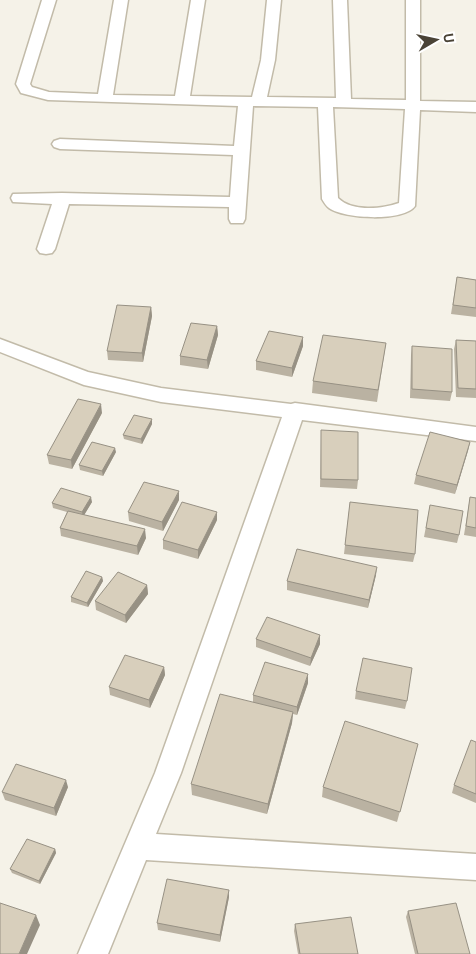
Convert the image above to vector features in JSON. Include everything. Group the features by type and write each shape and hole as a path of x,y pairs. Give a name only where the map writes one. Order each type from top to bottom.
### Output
{"street":[{"path":"49,0 23,84 26,90 48,96 104,100 325,102 476,107"},
{"path":"104,100 121,0"},
{"path":"182,100 198,0"},
{"path":"237,219 241,151 252,102 268,60 274,0"},
{"path":"340,0 344,103"},
{"path":"325,102 330,199 332,203 346,209 382,213 406,206 413,106 413,0"},
{"path":"60,144 241,151"},
{"path":"19,198 238,202"},
{"path":"46,249 62,198"},
{"path":"0,344 84,378 127,389 161,395 295,410 476,434"},
{"path":"93,954 168,773 295,410"},
{"path":"138,846 476,867"}],"building":[{"path":"457,277 476,280 476,308 453,305"},
{"path":"117,305 151,307 142,353 107,351"},
{"path":"191,323 217,326 207,360 180,356"},
{"path":"269,331 303,337 292,368 256,361"},
{"path":"323,335 386,343 378,390 313,381"},
{"path":"456,340 476,341 476,389 458,388"},
{"path":"412,346 452,349 452,392 412,389"},
{"path":"78,399 101,404 71,460 47,455"},
{"path":"134,415 152,419 141,439 123,435"},
{"path":"321,430 358,432 358,480 321,479"},
{"path":"430,432 470,442 457,485 416,475"},
{"path":"92,442 115,448 102,471 79,465"},
{"path":"144,482 179,491 162,522 128,512"},
{"path":"61,488 91,497 82,512 52,503"},
{"path":"470,497 476,498 476,528 466,526"},
{"path":"182,502 217,512 198,550 163,540"},
{"path":"350,502 418,510 415,554 345,545"},
{"path":"430,505 463,511 459,535 426,528"},
{"path":"68,511 145,529 137,546 60,528"},
{"path":"297,549 377,567 369,600 287,581"},
{"path":"86,571 102,577 87,603 71,597"},
{"path":"118,572 147,585 125,615 95,601"},
{"path":"267,617 320,635 311,658 256,639"},
{"path":"125,655 164,667 149,700 109,687"},
{"path":"363,658 412,668 407,701 356,691"},
{"path":"265,662 308,674 297,707 253,695"},
{"path":"220,694 293,712 268,804 191,784"},
{"path":"345,721 418,744 400,812 323,787"},
{"path":"471,740 476,742 476,794 454,785"},
{"path":"16,764 66,780 54,808 2,792"},
{"path":"27,839 55,849 39,881 10,869"},
{"path":"167,879 229,890 220,935 157,923"},
{"path":"0,903 36,915 19,954 0,954"},
{"path":"456,903 470,954 418,954 408,911"},
{"path":"351,917 358,954 300,954 295,924"}]}
